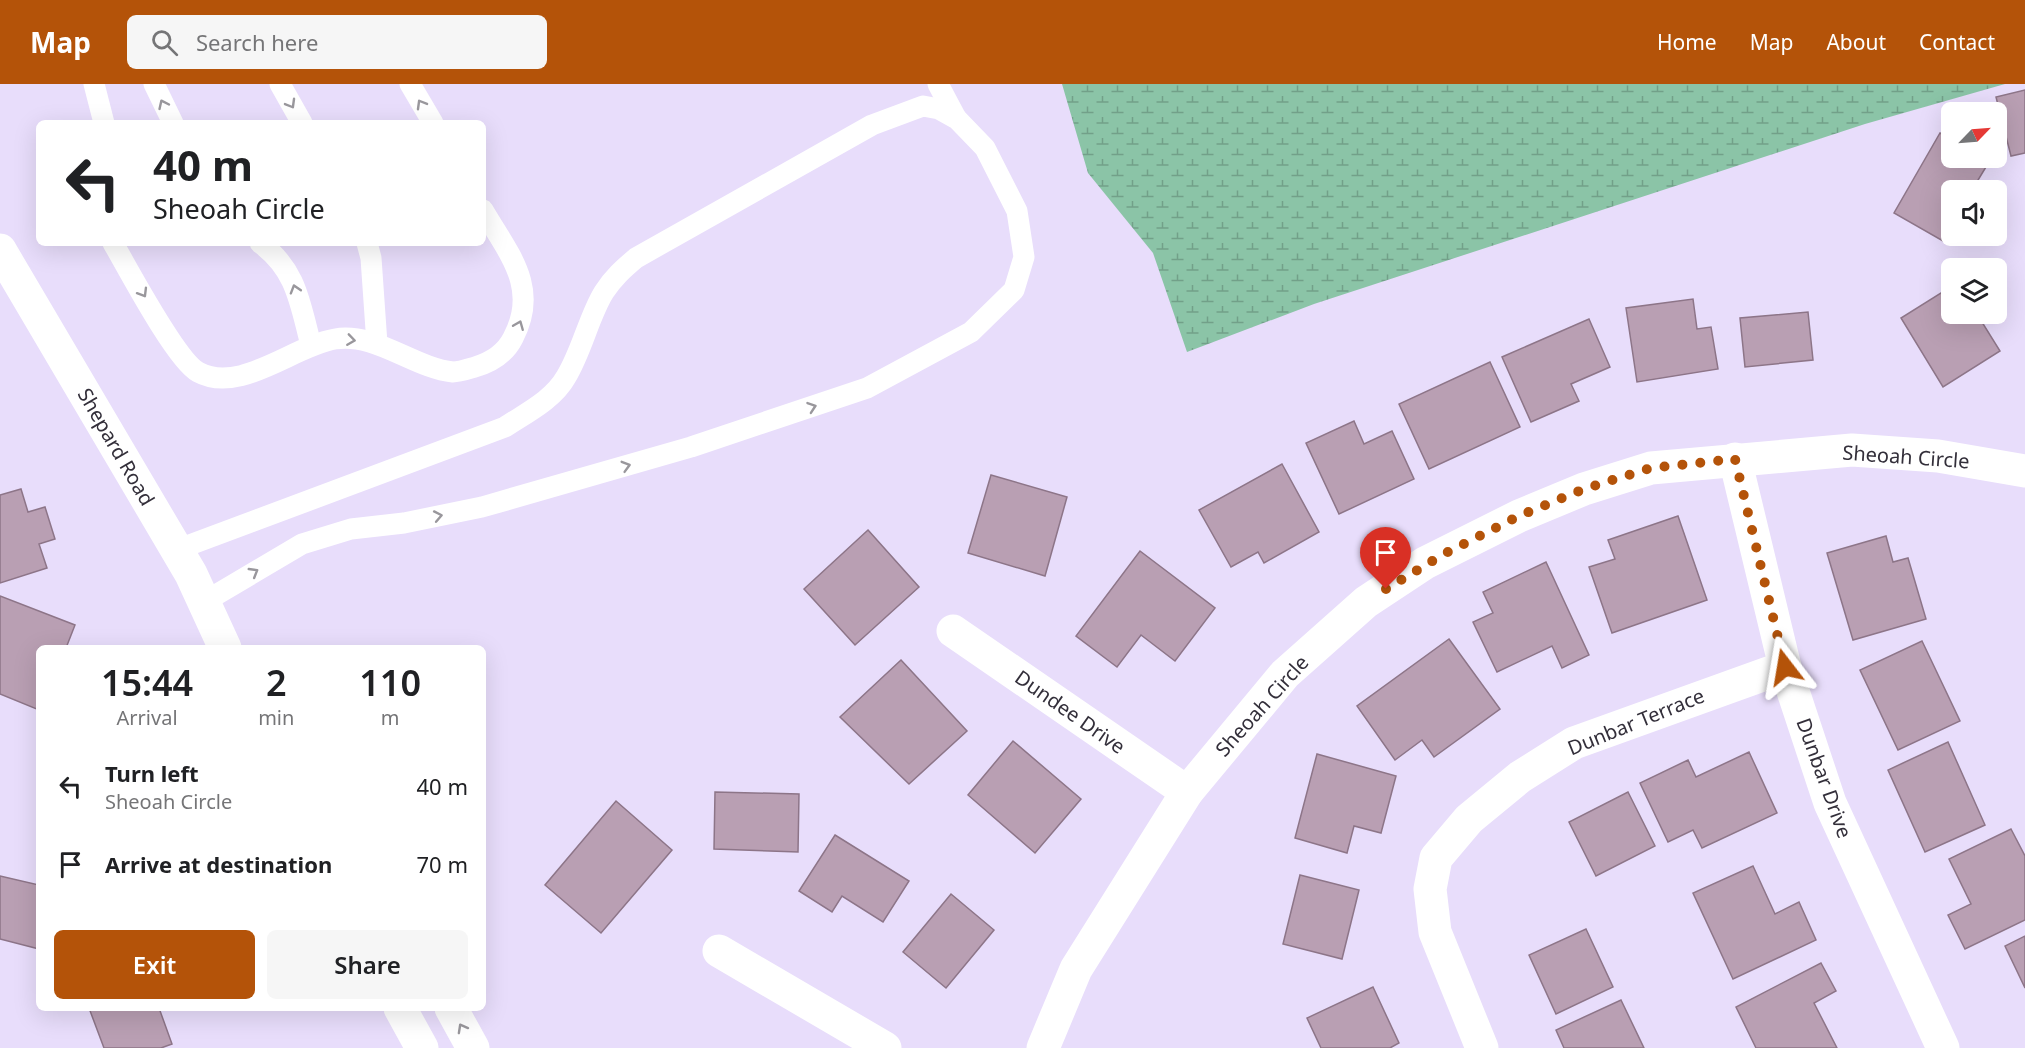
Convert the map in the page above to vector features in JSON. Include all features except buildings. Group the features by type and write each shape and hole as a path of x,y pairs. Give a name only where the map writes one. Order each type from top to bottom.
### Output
{"street":[{"name":"Shepard Road","path":"0,249 176,550 224,645"},
{"name":"Sheoah Circle","path":"1043,1048 1076,969 1187,792 1286,674 1366,602 1425,563 1519,516 1584,489 1651,468 1851,450 1938,456 2025,471"},
{"name":"Dunbar Drive","path":"1735,459 1785,667 1830,803 1943,1048"},
{"name":"Dundee Drive","path":"953,631 1187,792"},
{"name":"Dunbar Terrace","path":"1482,1048 1435,932 1430,889 1436,858 1469,819 1520,777 1574,743 1785,667"},
{"path":"719,951 885,1048"},
{"path":"402,1011 422,1048"},
{"path":"453,1011 473,1048"}],"lane":[{"path":"94,84 103,120"},
{"path":"154,84 172,120"},
{"path":"280,84 300,120"},
{"path":"410,84 431,120"},
{"path":"204,602 302,544 351,529 404,523 482,507 691,447 867,388 971,332 1014,290 1024,257 1017,211 985,148 957,119 938,84"},
{"path":"176,550 505,427 547,399 565,379 586,336 602,295 616,275 636,258 872,125 923,106 939,109 957,119"},
{"path":"115,246 179,353 197,372 220,378 250,374 310,345 338,338 377,344 413,362 454,372 488,363 507,349 522,322 525,297 520,273 486,215"},
{"path":"264,246 279,258 291,274 310,345"},
{"path":"368,246 371,258 377,344"}],"green space":[{"path":"1062,84 2005,84 1865,124 1314,304 1187,352 1153,253 1088,173"}],"route":[{"path":"1386,589 1425,563 1519,516 1584,489 1651,468 1735,459 1785,667"}]}
